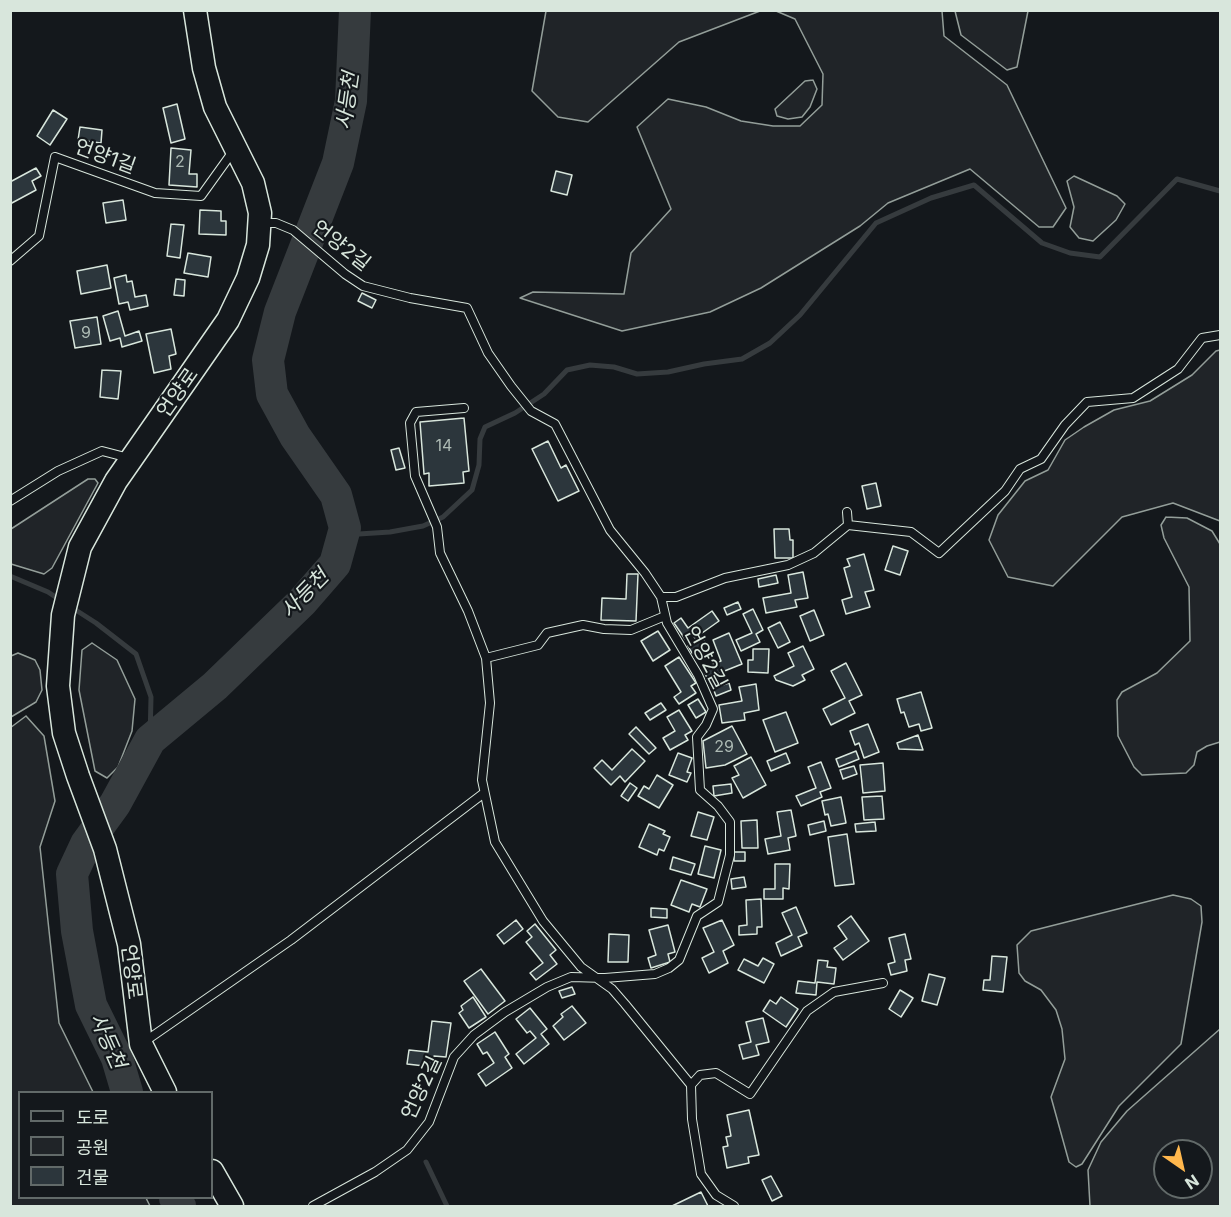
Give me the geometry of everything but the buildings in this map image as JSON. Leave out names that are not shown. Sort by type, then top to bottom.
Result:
[{"type":"street","name":"언양로","points":[[164,1091],[141,1044],[129,944],[105,849],[64,733],[58,686],[66,604],[80,548],[116,481],[228,320],[248,278],[258,245],[260,213],[253,183],[215,106],[204,68],[195,10]]},
{"type":"street","points":[[213,1173],[232,1206]]},
{"type":"lane","name":"언양1길","points":[[10,261],[39,236],[55,157],[155,193],[201,196],[237,148]]},
{"type":"lane","name":"언양2길","points":[[259,223],[276,223],[293,230],[345,274],[363,286],[410,298],[466,308],[488,353],[524,402],[531,411],[555,424],[610,530],[645,573],[661,597],[667,623],[698,675],[713,708],[706,725],[697,737],[700,790],[718,806],[730,822],[730,855],[718,902],[697,916],[679,960],[656,974],[596,978],[571,977],[547,987],[505,1012],[474,1035],[454,1057],[429,1122],[407,1150],[375,1172],[313,1206]]},
{"type":"lane","points":[[661,597],[676,597],[725,578],[788,566],[814,553],[848,525],[911,532],[939,553],[1005,491],[1020,469],[1041,459],[1065,425],[1087,402],[1133,398],[1178,369],[1202,338],[1221,335]]},
{"type":"lane","points":[[464,408],[416,412],[410,423],[415,476],[437,527],[440,553],[468,611],[486,658],[490,703],[482,780],[495,842],[543,921],[581,967],[612,989],[626,1004],[691,1085],[692,1119],[701,1174],[716,1195],[734,1206]]},
{"type":"lane","points":[[10,501],[58,471],[102,451],[132,459]]},
{"type":"lane","points":[[847,512],[848,525]]},
{"type":"lane","points":[[486,658],[538,645],[547,633],[583,625],[604,629],[631,630],[665,616]]},
{"type":"lane","points":[[141,1044],[291,940],[484,793]]},
{"type":"lane","points":[[691,1085],[700,1075],[716,1073],[750,1094],[807,1011],[834,992],[883,983]]},
{"type":"green space","points":[[546,10],[760,11],[679,42],[588,122],[558,117],[532,91]]},
{"type":"green space","points":[[776,11],[942,11],[944,36],[1007,85],[1066,208],[1053,227],[1039,227],[970,169],[888,203],[860,226],[761,288],[710,312],[622,331],[520,298],[533,292],[624,294],[631,253],[671,209],[637,127],[668,99],[706,107],[741,121],[773,126],[800,126],[822,105],[823,74],[795,19]]},
{"type":"green space","points":[[955,11],[1028,11],[1017,67],[1007,70],[961,35]]},
{"type":"green space","points":[[813,80],[817,89],[810,107],[802,117],[788,119],[777,116],[775,109],[805,81]]},
{"type":"green space","points":[[1074,176],[1117,196],[1125,204],[1116,220],[1093,241],[1079,238],[1070,227],[1074,207],[1067,181]]},
{"type":"green space","points":[[1220,350],[1220,521],[1173,503],[1122,517],[1053,586],[1008,577],[989,540],[998,515],[1025,481],[1048,470],[1065,440],[1084,427],[1114,410],[1150,401],[1192,375],[1216,351]]},
{"type":"green space","points":[[88,479],[95,479],[98,483],[52,568],[44,574],[11,564],[11,529]]},
{"type":"green space","points":[[1166,517],[1187,518],[1212,531],[1220,544],[1220,742],[1197,752],[1194,765],[1186,773],[1142,775],[1134,767],[1118,736],[1117,700],[1122,692],[1157,673],[1190,641],[1189,587],[1164,538],[1161,525]]},
{"type":"green space","points":[[92,643],[117,660],[135,699],[132,731],[118,767],[107,778],[95,771],[79,690],[82,650]]},
{"type":"green space","points":[[18,653],[35,660],[40,670],[42,690],[36,702],[11,717],[11,656]]},
{"type":"green space","points":[[26,716],[44,736],[55,801],[40,847],[59,1023],[93,1091],[18,1091],[18,1199],[146,1199],[150,1206],[11,1206],[10,728]]},
{"type":"green space","points":[[1173,895],[1191,899],[1201,906],[1202,922],[1181,1044],[1119,1106],[1082,1164],[1076,1167],[1069,1162],[1051,1097],[1065,1059],[1062,1029],[1056,1010],[1041,990],[1025,981],[1019,973],[1017,945],[1031,931]]},
{"type":"green space","points":[[1220,1029],[1220,1206],[1090,1206],[1088,1170],[1101,1142],[1127,1111]]},
{"type":"waterway","name":"사등천","points":[[127,1091],[117,1058],[91,1005],[77,931],[72,874],[86,844],[115,804],[150,740],[215,686],[302,602],[335,564],[345,528],[336,495],[295,436],[272,394],[268,360],[280,312],[338,163],[351,101],[355,10]]},
{"type":"waterway","points":[[343,535],[390,532],[423,526],[443,517],[472,490],[479,465],[480,439],[485,427],[515,413],[544,394],[567,370],[590,365],[614,367],[637,374],[668,372],[742,359],[770,343],[800,315],[876,223],[931,198],[974,185],[1042,243],[1070,253],[1100,257],[1177,179],[1220,191]]},
{"type":"waterway","points":[[10,576],[48,592],[60,600]]},
{"type":"waterway","points":[[71,607],[136,654],[151,697],[150,740]]},
{"type":"waterway","points":[[426,1162],[447,1206]]},
{"type":"waterway","name":"사등천","points":[[176,1199],[180,1206]]}]
